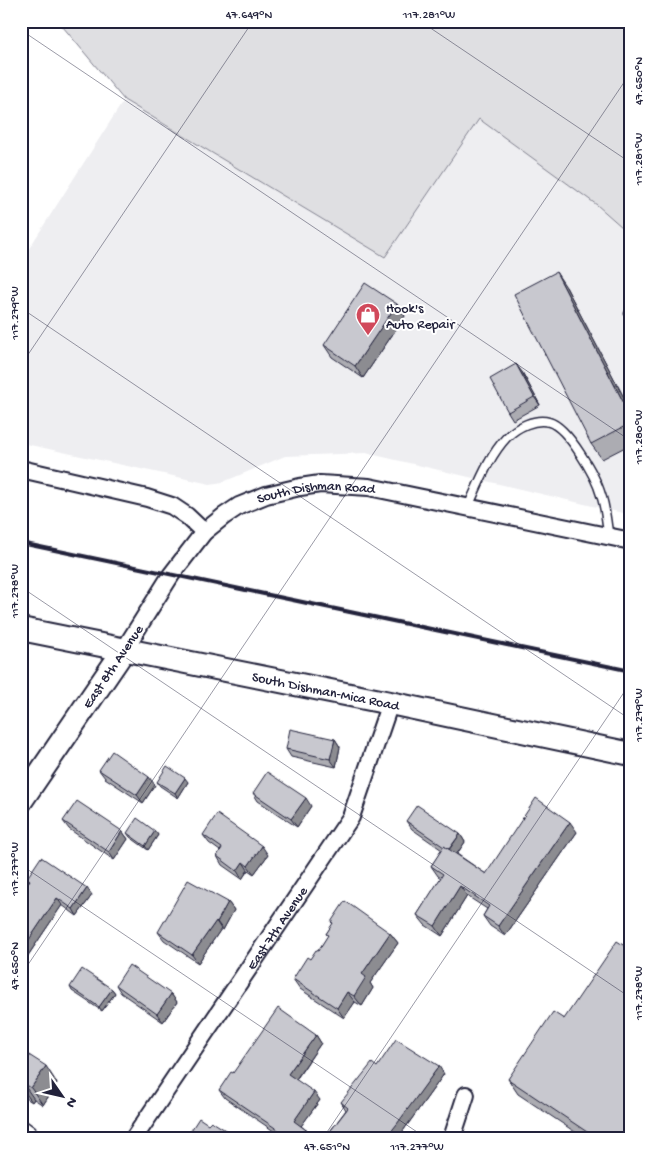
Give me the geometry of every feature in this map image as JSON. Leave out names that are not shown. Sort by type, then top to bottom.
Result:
[{"type":"main road","name":"South Dishman-Mica Road","points":[[21,629],[390,703],[631,754]]},
{"type":"main road","name":"East 8th Avenue","points":[[21,801],[124,650]]},
{"type":"street","points":[[21,469],[147,498],[172,506],[187,516],[204,532]]},
{"type":"street","name":"South Dishman Road","points":[[204,532],[224,516],[266,495],[320,484],[368,486],[631,541]]},
{"type":"street","name":"East 8th Avenue","points":[[124,650],[171,575],[204,532]]},
{"type":"street","name":"East 7th Avenue","points":[[134,1138],[351,817],[390,703]]},
{"type":"street","points":[[452,1138],[466,1095]]},
{"type":"lane","points":[[468,507],[491,458],[507,437],[520,426],[538,422],[549,422],[560,429],[594,475],[602,497],[608,537]]},
{"type":"lane","points":[[21,1123],[32,1130]]},
{"type":"shaded area","points":[[58,21],[631,21],[631,235],[597,205],[479,119],[385,257],[124,100]]},
{"type":"shaded area","points":[[124,100],[385,257],[479,118],[597,205],[631,235],[631,515],[366,453],[285,456],[223,482],[210,484],[21,443],[21,261]]},
{"type":"building","points":[[556,272],[631,417],[631,423],[591,444],[514,294]]},
{"type":"building","points":[[365,283],[397,304],[355,366],[324,345]]},
{"type":"building","points":[[516,364],[534,397],[508,412],[490,379]]},
{"type":"building","points":[[290,729],[335,739],[330,759],[286,749]]},
{"type":"building","points":[[112,751],[149,777],[137,795],[99,770]]},
{"type":"building","points":[[167,766],[185,778],[175,793],[157,782]]},
{"type":"building","points":[[267,772],[306,798],[291,819],[253,793]]},
{"type":"building","points":[[536,798],[570,822],[498,926],[483,916],[489,906],[460,886],[435,926],[417,915],[443,874],[431,866],[444,846],[486,874]]},
{"type":"building","points":[[77,801],[122,831],[109,852],[63,821]]},
{"type":"building","points":[[417,805],[460,834],[449,849],[406,821]]},
{"type":"building","points":[[217,814],[262,846],[248,866],[243,862],[237,871],[217,856],[222,848],[203,835]]},
{"type":"building","points":[[137,818],[155,831],[145,846],[127,833]]},
{"type":"building","points":[[41,857],[87,888],[73,909],[57,898],[22,950],[21,893],[30,880],[27,878]]},
{"type":"building","points":[[188,880],[228,902],[217,922],[192,955],[158,932]]},
{"type":"building","points":[[345,901],[390,933],[362,974],[366,977],[354,996],[347,992],[337,1008],[293,979],[307,957],[310,959],[316,950],[318,951],[328,935],[326,934],[333,923],[331,922]]},
{"type":"building","points":[[617,941],[631,950],[631,1138],[596,1138],[508,1079],[553,1012],[564,1019]]},
{"type":"building","points":[[129,965],[171,994],[157,1014],[116,985]]},
{"type":"building","points":[[82,969],[112,989],[99,1007],[70,987]]},
{"type":"building","points":[[278,1008],[316,1035],[288,1074],[314,1092],[294,1121],[317,1138],[290,1138],[219,1090]]},
{"type":"building","points":[[396,1039],[439,1066],[386,1138],[325,1138],[348,1108],[341,1102],[372,1063],[377,1067]]},
{"type":"building","points":[[21,1050],[46,1066],[31,1088],[21,1083]]},
{"type":"building","points":[[199,1118],[208,1124],[211,1121],[238,1138],[186,1138]]},
{"type":"railway","points":[[21,543],[631,671]]},
{"type":"place","name":"Hook's Auto Repair","points":[[368,336]]}]
